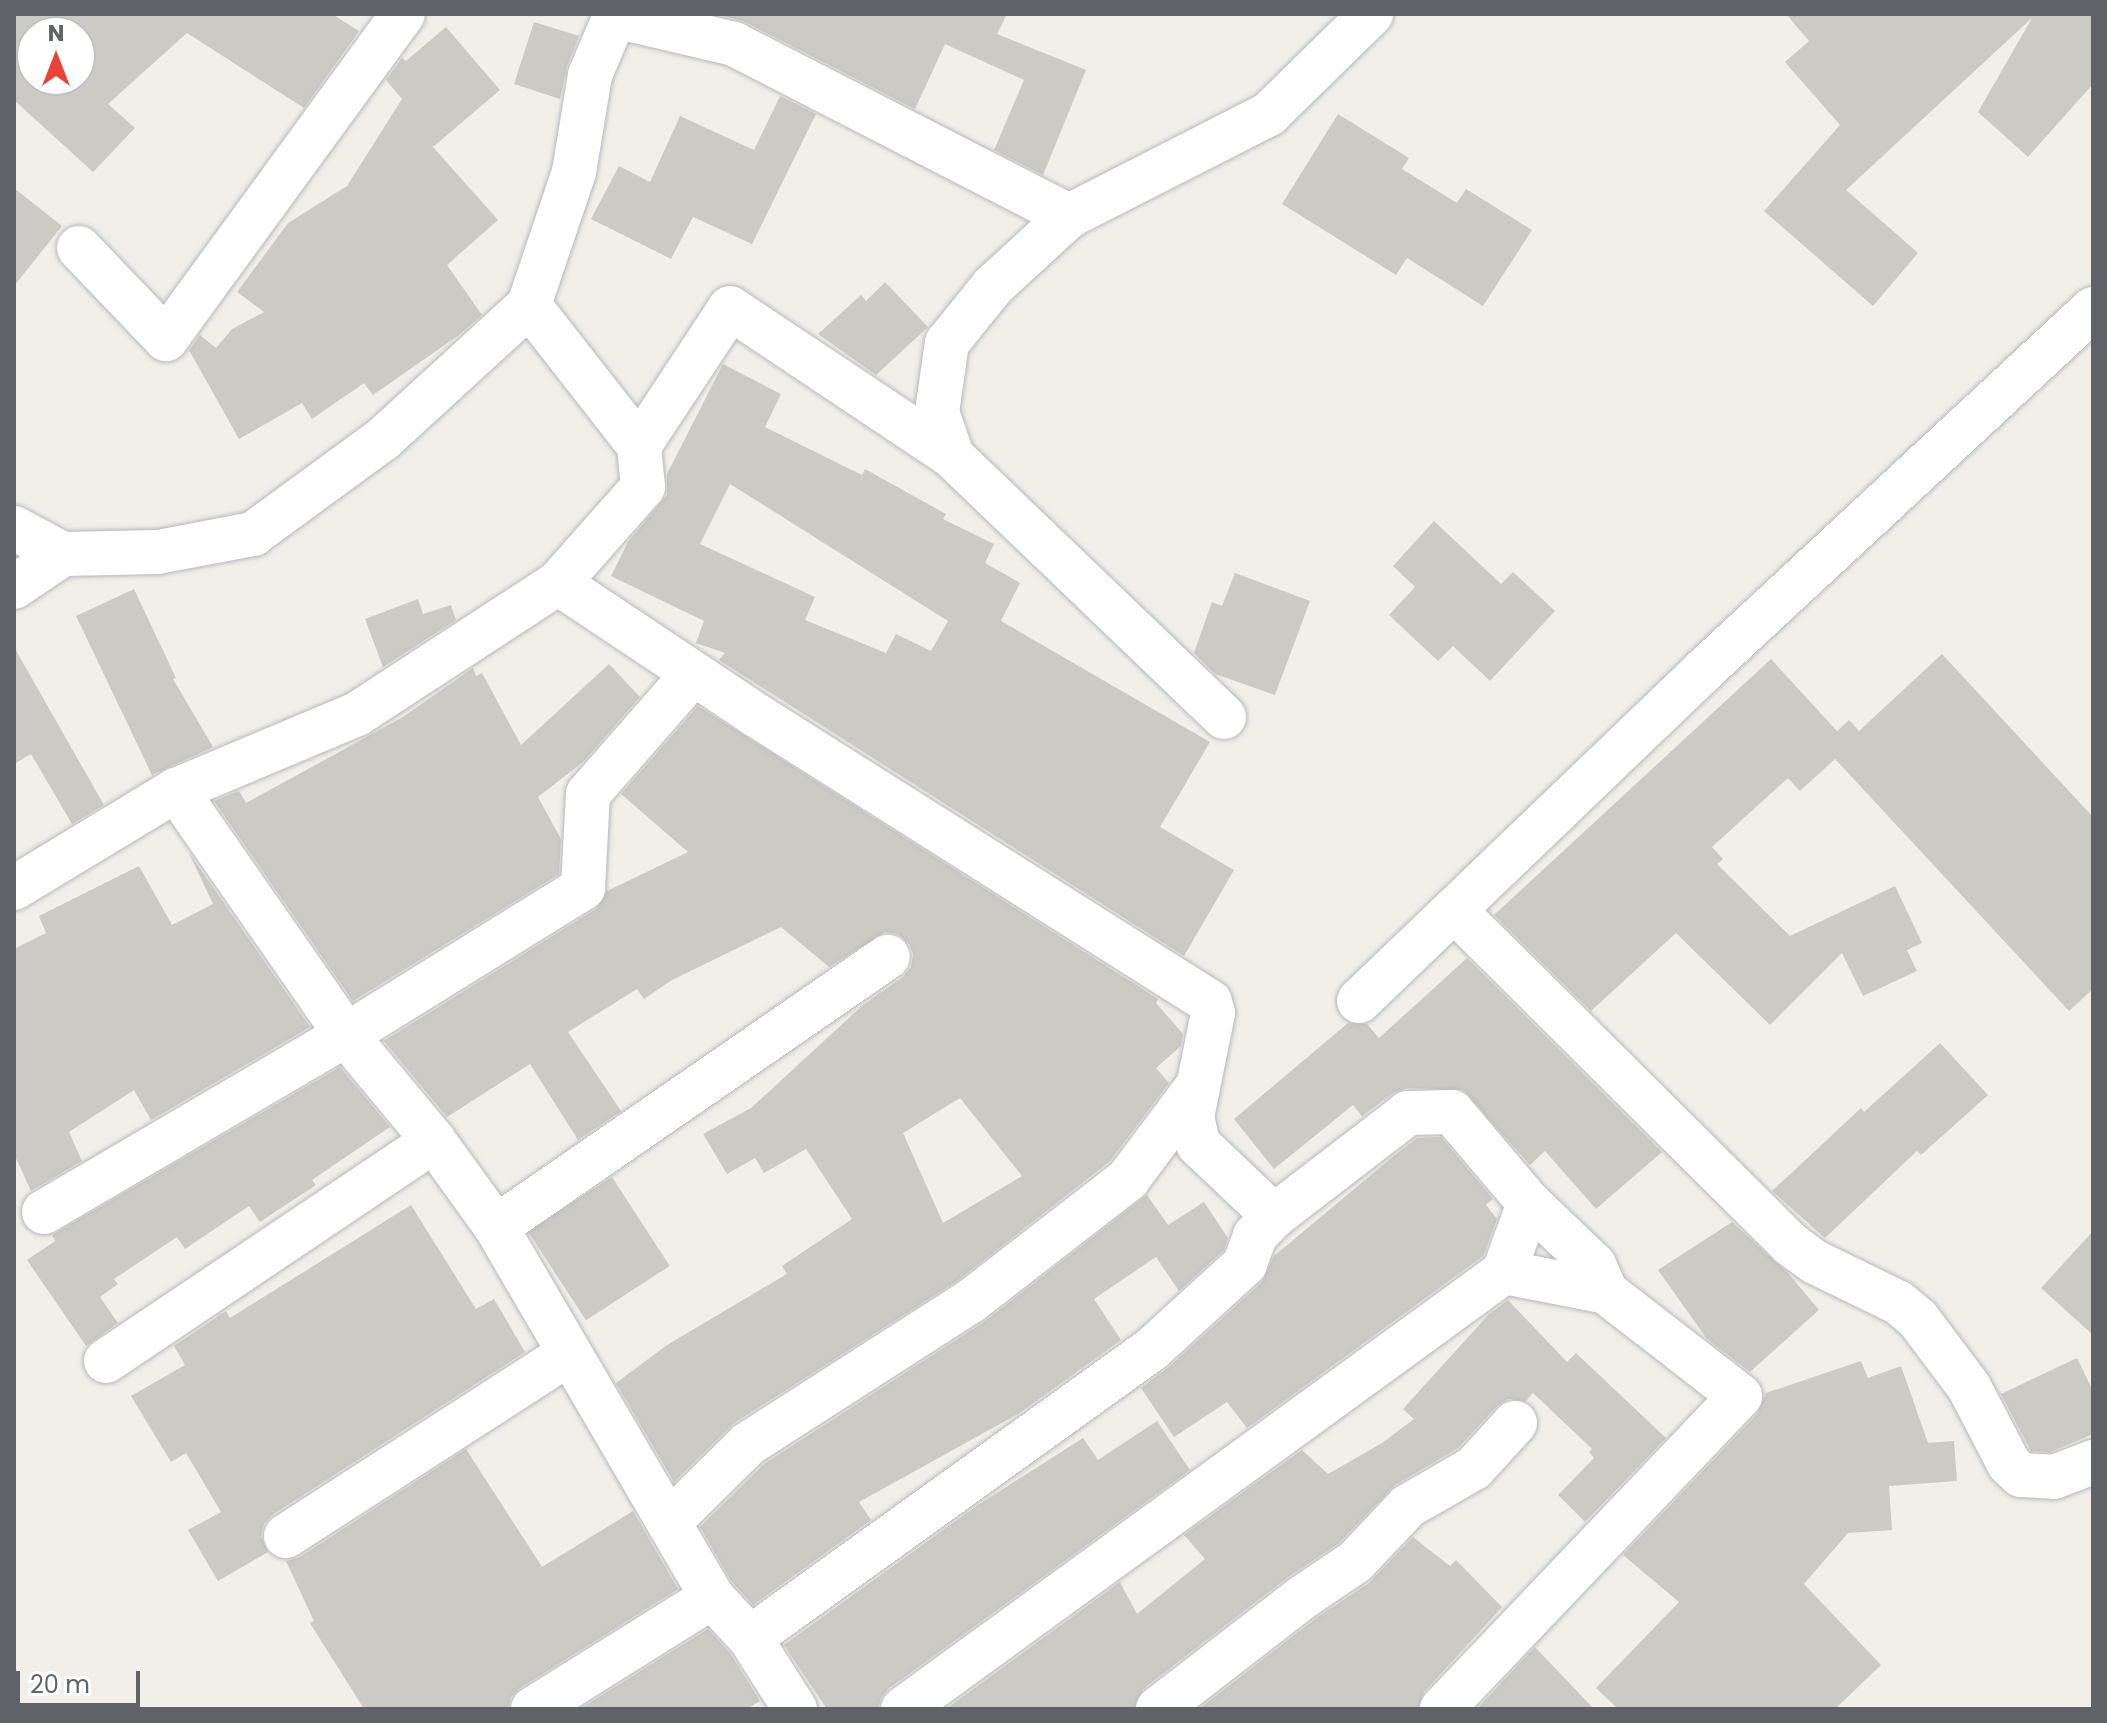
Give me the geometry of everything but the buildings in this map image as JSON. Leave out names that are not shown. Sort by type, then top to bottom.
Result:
[{"type":"street","points":[[79,248],[166,339],[403,14]]},
{"type":"street","points":[[952,456],[937,412],[947,343],[993,286],[1069,216],[1269,114],[1371,14]]},
{"type":"street","points":[[14,528],[63,554],[158,552],[253,534],[383,439],[529,305],[574,172],[590,75],[614,15],[734,44],[1069,216]]},
{"type":"street","points":[[14,888],[176,790],[357,714],[558,583],[643,487],[639,446],[529,305]]},
{"type":"street","points":[[639,446],[730,308],[952,456],[1224,717]]},
{"type":"street","points":[[1359,1001],[1703,671],[2093,309]]},
{"type":"street","points":[[14,587],[63,554]]},
{"type":"street","points":[[558,583],[693,674],[1210,1002],[1213,1013],[1192,1117],[1198,1144],[1274,1216]]},
{"type":"street","points":[[44,1212],[346,1035],[583,888],[588,794],[693,674]]},
{"type":"street","points":[[176,790],[346,1035],[434,1141],[496,1227],[712,1597],[750,1638],[795,1709]]},
{"type":"street","points":[[1454,910],[1790,1244],[1826,1268],[1899,1303],[1918,1319],[1969,1387],[2009,1464],[2021,1475],[2054,1477],[2093,1462]]},
{"type":"street","points":[[496,1227],[888,957]]},
{"type":"street","points":[[670,1521],[748,1444],[971,1301],[1128,1179],[1196,1088]]},
{"type":"street","points":[[750,1638],[1152,1349],[1245,1264],[1255,1236],[1274,1216],[1408,1113],[1452,1112],[1529,1203],[1594,1265],[1606,1292]]},
{"type":"street","points":[[106,1361],[434,1141]]},
{"type":"street","points":[[903,1709],[1504,1272],[1529,1203]]},
{"type":"street","points":[[1442,1709],[1740,1396],[1606,1292],[1504,1272]]},
{"type":"street","points":[[286,1536],[568,1354]]},
{"type":"street","points":[[1158,1709],[1303,1597],[1355,1562],[1408,1506],[1474,1468],[1515,1423]]},
{"type":"street","points":[[533,1709],[712,1597]]}]
